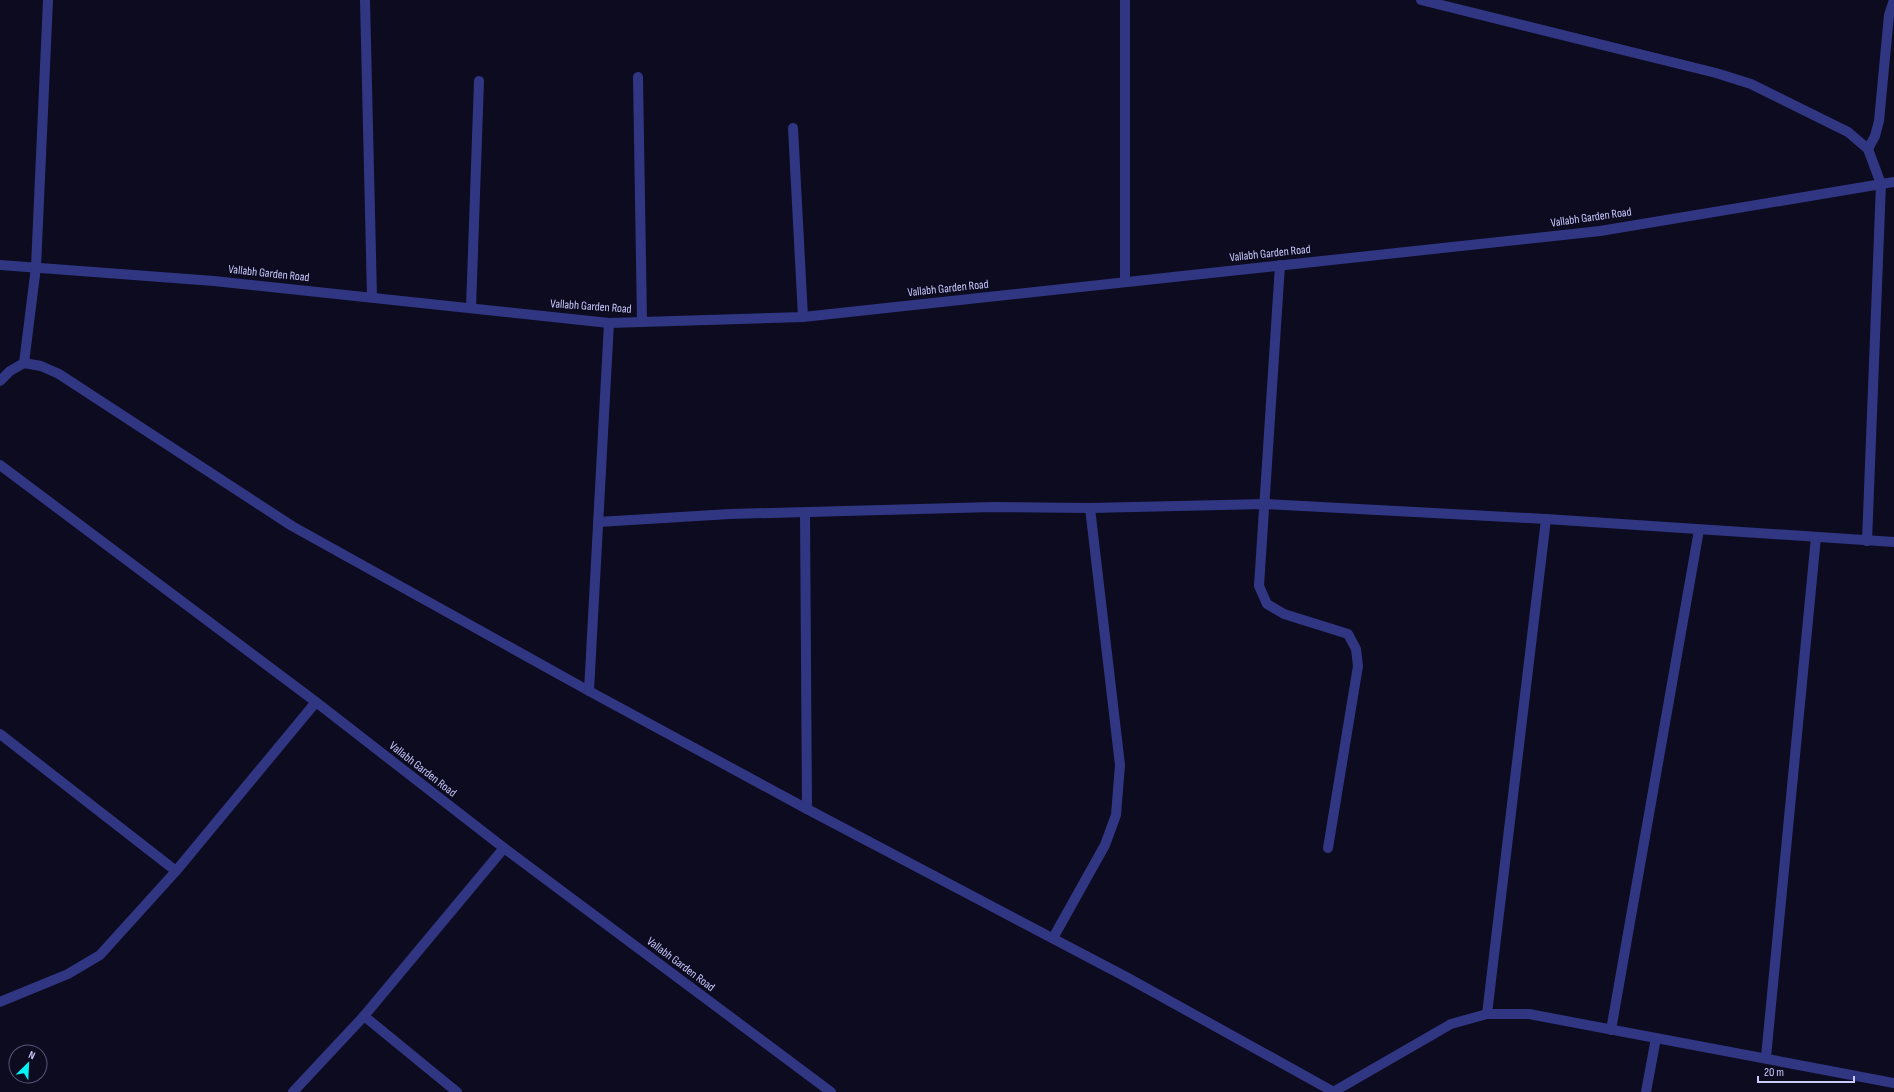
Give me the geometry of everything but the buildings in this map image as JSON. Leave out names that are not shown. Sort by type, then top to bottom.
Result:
[{"type":"street","points":[[24,363],[36,267],[48,0]]},
{"type":"street","points":[[365,0],[372,297]]},
{"type":"street","points":[[1125,0],[1125,282]]},
{"type":"street","points":[[1421,0],[1716,73],[1751,84],[1848,132],[1868,149],[1881,184],[1867,541]]},
{"type":"street","points":[[1868,149],[1875,136],[1879,121],[1888,15],[1894,0]]},
{"type":"street","points":[[638,77],[642,322]]},
{"type":"street","points":[[471,308],[479,81]]},
{"type":"street","points":[[793,128],[803,317]]},
{"type":"street","name":"Vallabh Garden Road","points":[[0,265],[214,281],[608,323],[803,317],[1600,231],[1894,182]]},
{"type":"street","points":[[1280,265],[1266,504],[1259,586],[1267,604],[1284,614],[1348,634],[1356,649],[1358,666],[1328,848]]},
{"type":"street","points":[[589,691],[608,323]]},
{"type":"street","points":[[0,381],[10,371],[24,363],[41,366],[59,374],[292,526],[589,691],[807,809],[1053,938],[1334,1092],[1451,1024],[1487,1014],[1529,1014],[1894,1083]]},
{"type":"street","name":"Vallabh Garden Road","points":[[0,465],[316,702],[504,848],[831,1092]]},
{"type":"street","points":[[598,522],[730,514],[993,507],[1090,508],[1266,504],[1546,519],[1894,542]]},
{"type":"street","points":[[1053,938],[1105,845],[1116,815],[1120,765],[1090,508]]},
{"type":"street","points":[[805,513],[807,809]]},
{"type":"street","points":[[1487,1014],[1546,519]]},
{"type":"street","points":[[1611,1030],[1699,530]]},
{"type":"street","points":[[1766,1058],[1816,537]]},
{"type":"street","points":[[0,1002],[68,974],[100,955],[176,871],[316,702]]},
{"type":"street","points":[[0,734],[176,871]]},
{"type":"street","points":[[293,1092],[364,1016],[504,848]]},
{"type":"street","points":[[364,1016],[457,1092]]},
{"type":"street","points":[[1646,1092],[1656,1038]]}]
